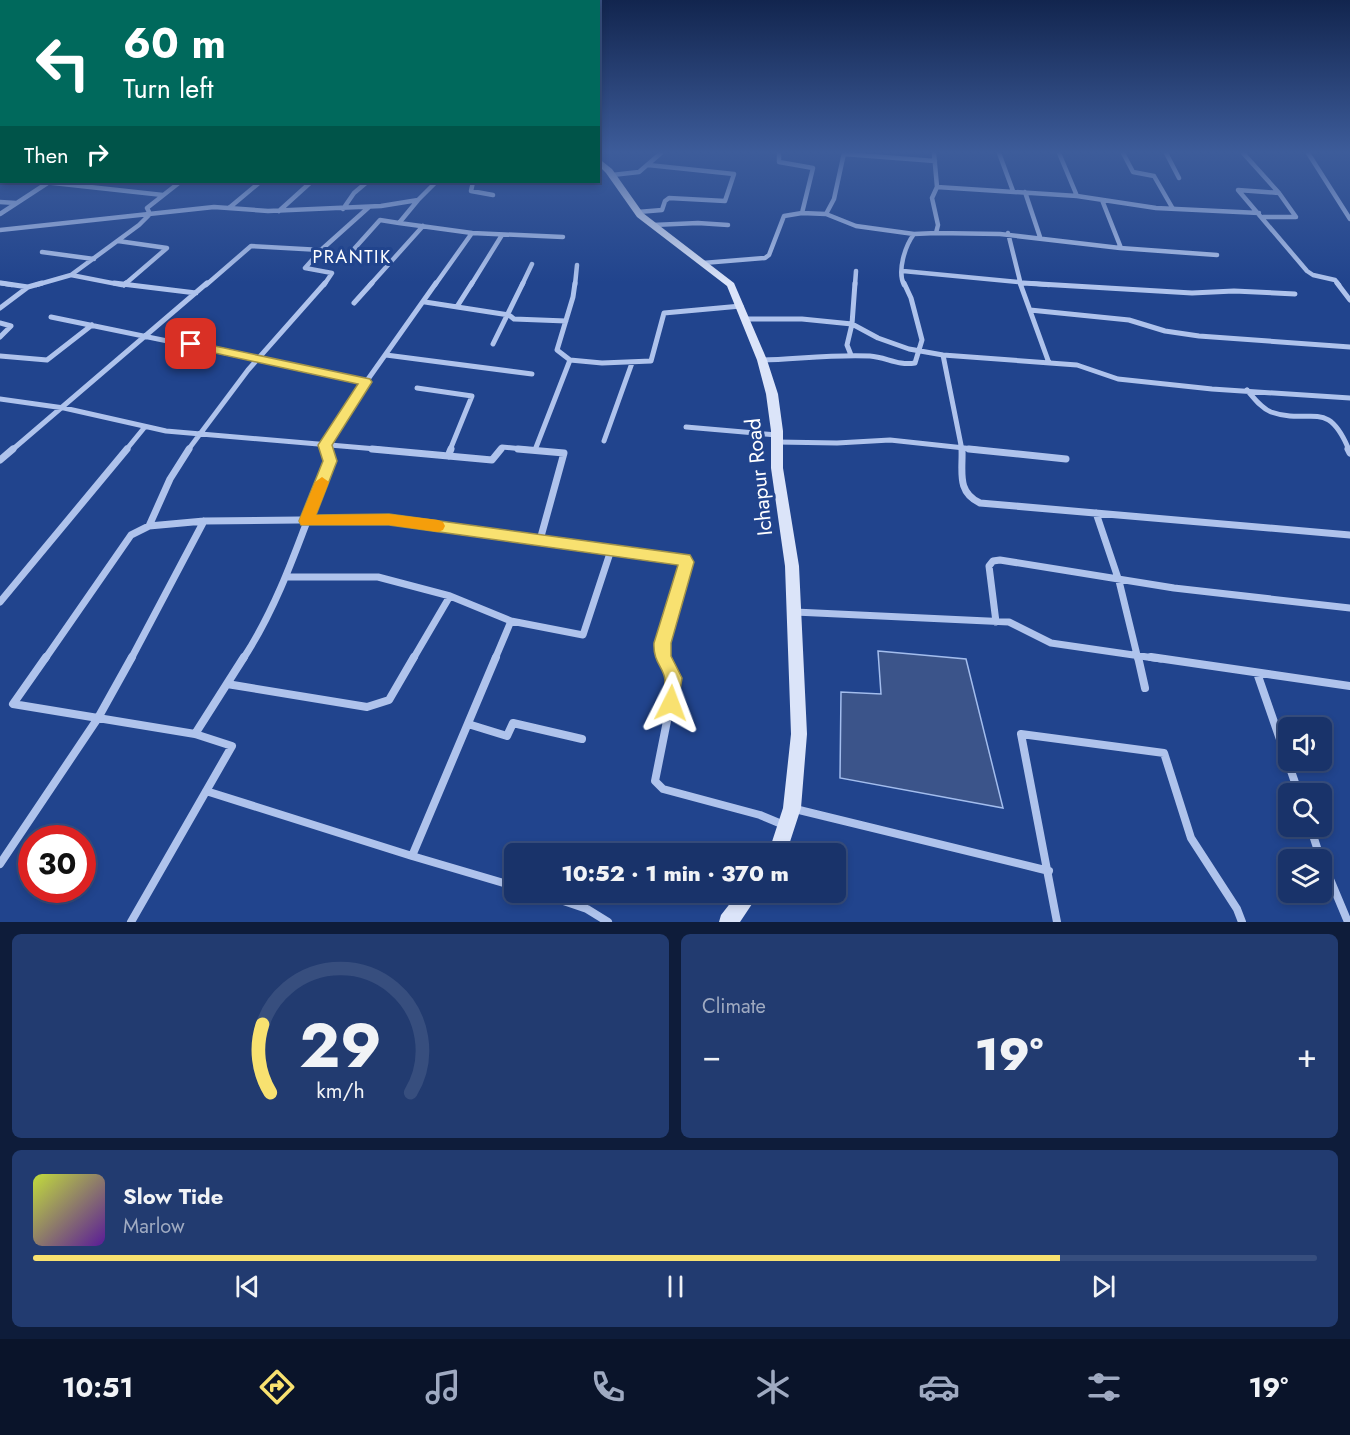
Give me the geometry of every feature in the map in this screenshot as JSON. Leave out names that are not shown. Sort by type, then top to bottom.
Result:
[{"type":"street","points":[[0,214],[27,196]]},
{"type":"street","points":[[150,213],[147,208],[163,196]]},
{"type":"street","points":[[229,208],[243,196]]},
{"type":"street","points":[[279,211],[296,196]]},
{"type":"street","points":[[344,208],[352,196]]},
{"type":"street","points":[[399,223],[422,196]]},
{"type":"street","name":"Ichapur Road","points":[[626,196],[638,213],[731,285],[742,306],[772,394],[777,468],[792,566],[799,734],[792,808],[781,843]]},
{"type":"street","points":[[638,213],[662,210],[664,201],[669,198],[725,201],[727,196]]},
{"type":"street","points":[[802,213],[806,196]]},
{"type":"street","points":[[826,214],[835,196]]},
{"type":"street","points":[[933,196],[938,225],[936,233]]},
{"type":"street","points":[[1026,196],[1041,237]]},
{"type":"street","points":[[1077,196],[1173,209],[1296,217],[1281,196]]},
{"type":"street","points":[[1166,196],[1173,209]]},
{"type":"street","points":[[1244,196],[1307,271],[1313,275],[1335,280],[1350,300]]},
{"type":"street","points":[[1335,196],[1350,219]]},
{"type":"street","points":[[0,230],[213,207],[279,211],[369,207],[418,200]]},
{"type":"street","points":[[1102,200],[1121,248]]},
{"type":"street","points":[[0,202],[16,203]]},
{"type":"street","points":[[149,526],[172,474],[198,436],[258,358],[332,276],[332,273],[305,268],[321,250],[369,207]]},
{"type":"street","points":[[0,308],[28,287],[71,275],[139,225],[150,213]]},
{"type":"street","points":[[703,263],[768,256],[782,218],[802,213],[826,214],[848,224],[914,234],[969,231],[1008,233],[1121,248],[1217,255]]},
{"type":"street","points":[[354,249],[380,220],[472,233],[563,237]]},
{"type":"street","points":[[653,225],[698,223],[728,225]]},
{"type":"street","points":[[354,303],[423,226]]},
{"type":"street","points":[[325,445],[366,382],[472,233]]},
{"type":"street","points":[[1008,233],[1020,283],[1049,363]]},
{"type":"street","points":[[762,360],[851,355],[873,356],[911,365],[915,363],[922,340],[911,298],[901,278],[907,244],[914,234]]},
{"type":"street","points":[[458,305],[502,235]]},
{"type":"street","points":[[117,241],[167,248],[124,285]]},
{"type":"street","points":[[0,460],[251,246],[321,250]]},
{"type":"street","points":[[42,252],[94,259]]},
{"type":"street","points":[[493,344],[532,264]]},
{"type":"street","points":[[577,265],[573,297],[557,351],[570,360],[602,363],[652,361],[664,313],[742,306]]},
{"type":"street","points":[[851,355],[848,345],[856,271]]},
{"type":"street","points":[[903,271],[1020,283],[1192,293],[1234,291],[1295,294]]},
{"type":"street","points":[[71,275],[124,285],[196,293]]},
{"type":"street","points":[[0,283],[28,287]]},
{"type":"street","points":[[424,302],[458,305],[509,315],[514,319],[566,321]]},
{"type":"street","points":[[1030,310],[1111,317],[1165,331],[1199,336],[1350,347]]},
{"type":"street","points":[[51,317],[366,382]]},
{"type":"street","points":[[746,319],[802,319],[852,324],[878,338],[919,351],[943,355],[1077,365],[1118,379],[1350,398]]},
{"type":"street","points":[[0,323],[11,326],[0,337]]},
{"type":"street","points":[[0,356],[46,360],[92,325]]},
{"type":"street","points":[[386,355],[532,374]]},
{"type":"street","points":[[943,355],[962,448],[963,488],[969,498],[980,503],[1350,535]]},
{"type":"street","points":[[535,450],[570,360]]},
{"type":"street","points":[[604,441],[632,363]]},
{"type":"street","points":[[417,388],[472,396],[448,456]]},
{"type":"street","points":[[1247,390],[1261,406],[1270,412],[1323,417],[1332,422],[1339,429],[1350,453]]},
{"type":"street","points":[[0,399],[61,408],[144,428],[198,436],[231,435],[492,460],[502,447],[564,453],[540,540]]},
{"type":"street","points":[[686,427],[776,438],[890,440],[1066,459]]},
{"type":"street","points":[[0,602],[144,428]]},
{"type":"street","points":[[195,734],[255,639],[287,577],[330,461],[325,445]]},
{"type":"street","points":[[0,449],[11,451]]},
{"type":"street","points":[[1096,513],[1119,581],[1145,688]]},
{"type":"street","points":[[131,922],[232,746],[195,734],[13,704],[131,535],[149,526],[204,521],[389,519],[685,560],[687,562],[663,643],[662,656],[672,672],[673,691],[656,782],[663,789],[760,816],[787,826]]},
{"type":"street","points":[[0,864],[98,718],[146,633],[204,521]]},
{"type":"street","points":[[287,577],[378,576],[450,596],[511,621],[583,635],[611,550]]},
{"type":"street","points":[[996,622],[989,566],[993,561],[1000,560],[1119,581],[1231,597],[1350,608]]},
{"type":"street","points":[[227,684],[367,707],[389,700],[450,596]]},
{"type":"street","points":[[795,612],[1009,622],[1051,643],[1350,686]]},
{"type":"street","points":[[412,856],[511,621]]},
{"type":"street","points":[[1257,673],[1295,783]]},
{"type":"street","points":[[468,724],[507,735],[513,723],[582,739]]},
{"type":"street","points":[[1057,922],[1021,734],[1164,753],[1191,838],[1237,909],[1242,922]]},
{"type":"street","points":[[206,791],[504,883]]},
{"type":"street","points":[[792,808],[1049,871]]},
{"type":"street","points":[[1332,884],[1348,922]]},
{"type":"street","points":[[569,903],[587,909],[608,922]]},
{"type":"street","points":[[728,922],[743,903]]},
{"type":"water","points":[[878,651],[966,659],[1003,808],[840,778],[841,692],[881,694]]},
{"type":"slow traffic","points":[[322,482],[306,521],[389,519],[438,526]]},
{"type":"district","name":"PRANTIK","points":[[352,257]]},
{"type":"route","points":[[191,344],[366,382],[325,445],[330,461],[306,521],[389,519],[685,560],[687,562],[663,643],[662,656],[674,678],[671,703]]}]
